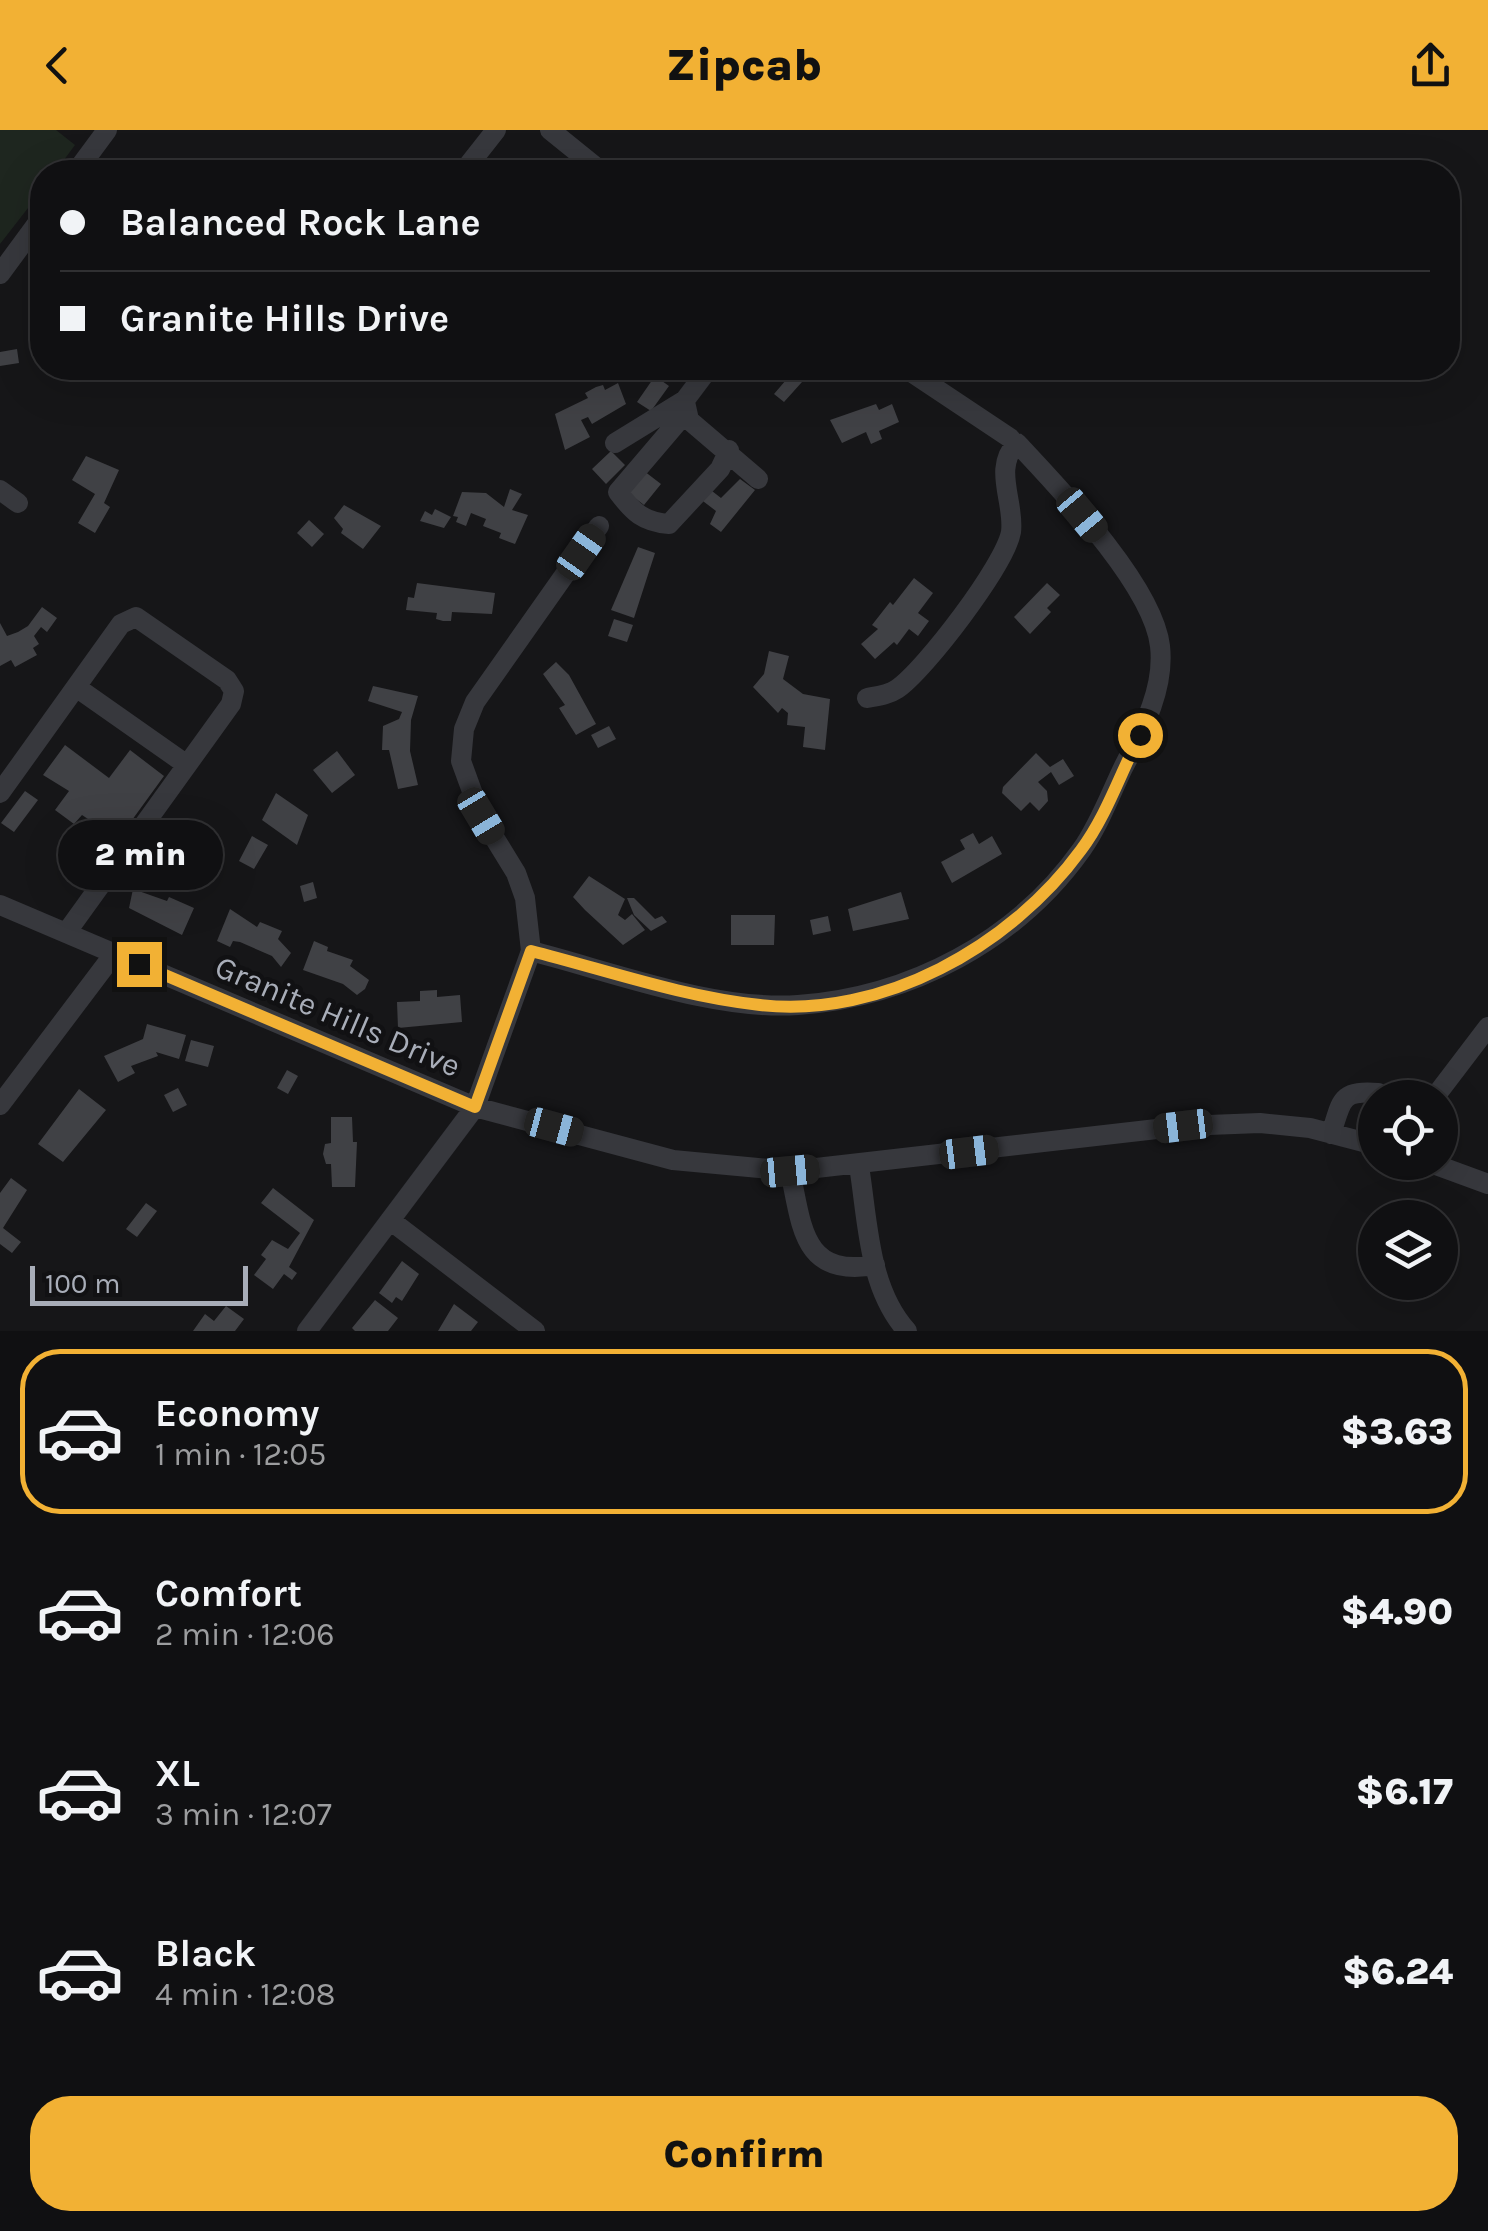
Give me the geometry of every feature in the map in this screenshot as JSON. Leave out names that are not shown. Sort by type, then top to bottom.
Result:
[{"type":"street","points":[[472,160],[496,130]]},
{"type":"street","points":[[83,160],[100,132]]},
{"type":"street","points":[[555,135],[587,160]]},
{"type":"street","points":[[0,274],[30,233]]},
{"type":"street","points":[[702,380],[618,492],[631,510],[649,523],[668,524],[720,469],[728,450]]},
{"type":"street","points":[[531,951],[762,1006],[857,997],[909,982],[967,955],[1044,896],[1084,847],[1140,735],[1158,682],[1160,645],[1142,600],[1099,536],[1014,440],[923,380]]},
{"type":"street","points":[[616,443],[686,406]]},
{"type":"street","points":[[686,406],[689,420],[758,479]]},
{"type":"street","points":[[867,698],[895,690],[926,663],[1001,558],[1012,518],[1005,462],[1014,440]]},
{"type":"street","points":[[0,490],[18,504]]},
{"type":"street","points":[[307,1331],[475,1107],[531,951],[525,898],[481,816],[461,761],[464,729],[475,702],[599,526]]},
{"type":"street","points":[[0,794],[122,624],[136,617],[227,680],[234,691],[230,704],[66,933]]},
{"type":"street","points":[[76,687],[187,764]]},
{"type":"street","name":"Granite Hills Drive","points":[[0,906],[475,1107],[672,1160],[790,1171],[1183,1126],[1260,1123],[1358,1141]]},
{"type":"street","points":[[0,1105],[114,954]]},
{"type":"street","points":[[1448,1080],[1488,1027]]},
{"type":"street","points":[[1332,1134],[1343,1099],[1358,1093]]},
{"type":"street","points":[[859,1166],[875,1265],[890,1312],[908,1331]]},
{"type":"street","points":[[790,1171],[801,1228],[816,1254],[830,1265],[852,1269],[875,1265]]},
{"type":"street","points":[[1458,1173],[1488,1184]]},
{"type":"street","points":[[390,1220],[524,1328]]},
{"type":"shaded area","points":[[0,130],[56,130],[75,145],[64,160],[30,160],[30,205],[0,244]]},
{"type":"building","points":[[17,349],[19,363],[0,366],[0,352]]},
{"type":"building","points":[[652,380],[669,386],[651,411],[637,402]]},
{"type":"building","points":[[786,380],[802,382],[784,402],[774,394]]},
{"type":"building","points":[[618,383],[626,404],[592,424],[588,417],[581,420],[590,437],[565,450],[555,414],[588,398],[585,393],[596,387],[603,385],[605,390]]},
{"type":"building","points":[[876,404],[879,410],[892,404],[899,422],[879,431],[882,439],[871,444],[866,432],[842,443],[830,420]]},
{"type":"building","points":[[611,451],[625,465],[606,484],[592,469]]},
{"type":"building","points":[[86,456],[119,470],[104,503],[110,507],[95,533],[78,523],[95,494],[72,480]]},
{"type":"building","points":[[644,471],[661,484],[644,505],[627,492]]},
{"type":"building","points":[[740,479],[755,490],[721,532],[710,524],[716,511],[695,495],[703,484],[721,498]]},
{"type":"building","points":[[510,489],[522,494],[512,510],[528,515],[515,544],[499,538],[501,533],[483,526],[486,519],[471,513],[466,526],[456,522],[458,517],[453,516],[462,492],[486,493],[504,507]]},
{"type":"building","points":[[344,505],[381,526],[363,549],[341,533],[343,529],[334,518]]},
{"type":"building","points":[[435,509],[451,517],[444,528],[420,521],[425,511],[432,515]]},
{"type":"building","points":[[309,520],[324,534],[312,547],[297,533]]},
{"type":"building","points":[[638,547],[655,553],[634,618],[611,610]]},
{"type":"building","points":[[914,578],[933,593],[918,613],[929,621],[918,636],[909,629],[897,645],[894,642],[875,659],[861,644],[878,629],[872,625]]},
{"type":"building","points":[[417,583],[495,593],[492,614],[452,612],[451,621],[443,621],[436,619],[437,613],[406,610],[408,597],[414,598]]},
{"type":"building","points":[[1047,583],[1060,595],[1047,608],[1051,612],[1030,634],[1014,617]]},
{"type":"building","points":[[42,607],[57,618],[47,632],[41,627],[34,636],[39,644],[33,648],[37,655],[15,667],[11,660],[0,666],[0,623],[7,636],[18,632],[28,626]]},
{"type":"building","points":[[614,619],[633,625],[627,642],[608,636]]},
{"type":"building","points":[[769,651],[789,656],[783,679],[803,694],[830,699],[825,750],[803,747],[805,727],[787,725],[788,713],[782,708],[778,713],[753,687],[764,674]]},
{"type":"building","points":[[556,662],[569,675],[596,724],[576,735],[559,708],[565,705],[543,674]]},
{"type":"building","points":[[373,686],[418,696],[411,720],[410,751],[418,785],[398,789],[389,750],[382,750],[383,726],[399,719],[402,712],[368,701]]},
{"type":"building","points":[[609,726],[616,739],[598,748],[591,735]]},
{"type":"building","points":[[65,745],[109,778],[130,750],[164,776],[111,849],[105,845],[98,855],[73,836],[88,819],[82,815],[74,824],[55,810],[69,791],[43,775]]},
{"type":"building","points":[[337,751],[355,775],[332,793],[313,770]]},
{"type":"building","points":[[1036,753],[1050,767],[1063,759],[1074,776],[1059,785],[1051,772],[1038,782],[1047,791],[1048,801],[1039,811],[1030,802],[1021,811],[1002,793],[1003,787]]},
{"type":"building","points":[[25,791],[38,800],[14,832],[1,823]]},
{"type":"building","points":[[276,793],[308,815],[297,845],[262,820]]},
{"type":"building","points":[[973,833],[979,844],[992,836],[1002,854],[952,883],[941,862],[965,849],[960,840]]},
{"type":"building","points":[[252,836],[268,845],[254,869],[239,861]]},
{"type":"building","points":[[589,876],[625,899],[618,915],[625,920],[632,914],[645,930],[623,945],[585,910],[573,897]]},
{"type":"building","points":[[313,882],[317,898],[304,902],[300,886]]},
{"type":"building","points":[[133,889],[167,901],[169,897],[194,908],[182,935],[129,908]]},
{"type":"building","points":[[901,892],[909,919],[853,931],[848,909]]},
{"type":"building","points":[[627,898],[634,898],[655,919],[662,916],[667,922],[651,931],[634,915]]},
{"type":"building","points":[[230,909],[257,927],[260,922],[282,931],[278,939],[291,953],[281,967],[272,956],[240,942],[233,941],[230,947],[217,941]]},
{"type":"building","points":[[731,915],[775,915],[774,945],[731,945]]},
{"type":"building","points":[[828,916],[831,931],[813,935],[810,920]]},
{"type":"building","points":[[314,941],[328,947],[327,951],[353,960],[350,966],[369,980],[365,989],[357,995],[343,984],[303,970]]},
{"type":"building","points":[[437,990],[437,997],[460,995],[462,1022],[398,1028],[397,1002],[420,1001],[420,991]]},
{"type":"building","points":[[147,1024],[186,1035],[179,1059],[156,1052],[158,1056],[131,1066],[135,1073],[118,1082],[104,1056],[143,1039]]},
{"type":"building","points":[[191,1040],[214,1046],[208,1067],[185,1061]]},
{"type":"building","points":[[287,1070],[298,1076],[288,1094],[277,1088]]},
{"type":"building","points":[[178,1088],[187,1105],[173,1112],[164,1095]]},
{"type":"building","points":[[79,1089],[106,1110],[63,1162],[38,1144]]},
{"type":"building","points":[[331,1117],[352,1117],[353,1142],[357,1142],[355,1187],[332,1187],[331,1164],[326,1164],[323,1154],[325,1144],[331,1143]]},
{"type":"building","points":[[11,1178],[27,1190],[3,1228],[21,1242],[12,1253],[0,1244],[0,1193]]},
{"type":"building","points":[[273,1188],[314,1220],[289,1267],[297,1273],[292,1280],[284,1274],[273,1289],[254,1275],[266,1259],[261,1255],[272,1240],[288,1249],[300,1233],[261,1203]]},
{"type":"building","points":[[146,1203],[157,1211],[137,1237],[126,1229]]},
{"type":"building","points":[[402,1261],[419,1274],[402,1301],[396,1297],[392,1303],[379,1293]]},
{"type":"building","points":[[375,1300],[398,1318],[388,1331],[355,1331],[352,1328]]},
{"type":"building","points":[[454,1304],[478,1322],[471,1331],[438,1331]]},
{"type":"building","points":[[226,1306],[244,1319],[235,1331],[193,1331],[205,1314],[214,1321]]},
{"type":"route","points":[[139,964],[475,1107],[531,951],[762,1006],[857,997],[909,982],[967,955],[1044,896],[1084,847],[1140,735]]}]
